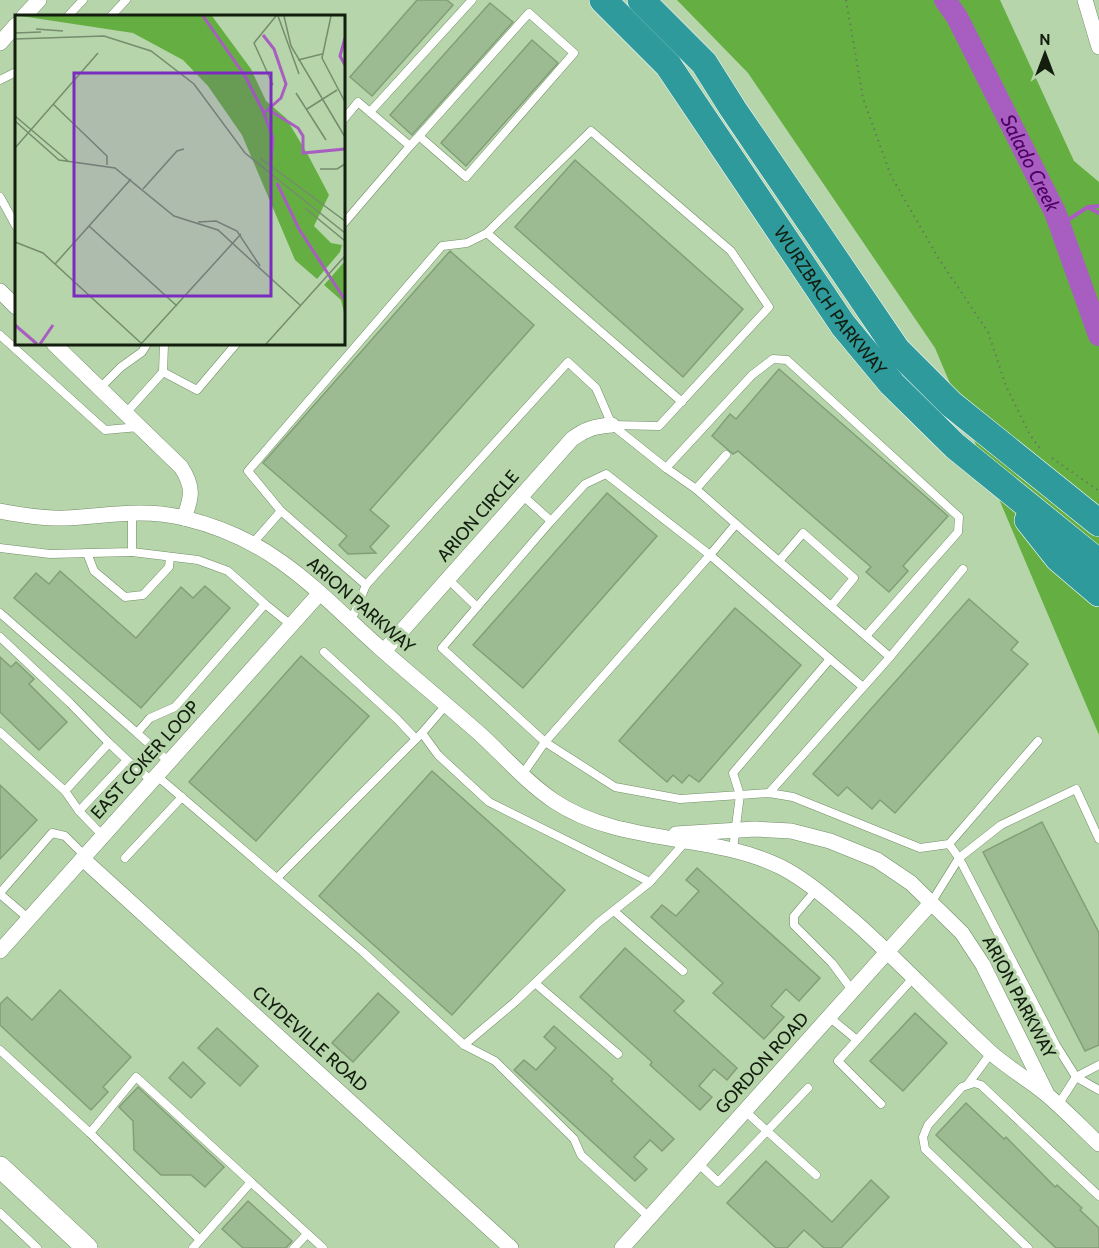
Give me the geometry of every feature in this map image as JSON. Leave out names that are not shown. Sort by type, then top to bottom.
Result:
[{"type":"highway","name":"WURZBACH PARKWAY","points":[[603,0],[668,65],[843,325],[892,384],[955,447],[1099,563]]},
{"type":"highway","name":"WURZBACH PARKWAY","points":[[641,0],[704,63],[897,350],[951,404],[1044,461],[1099,524]]},
{"type":"highway","points":[[1044,461],[1099,511]]},
{"type":"highway","points":[[998,482],[1058,558],[1099,593]]},
{"type":"main road","points":[[0,1167],[87,1248]]},
{"type":"street","points":[[25,15],[39,0]]},
{"type":"street","points":[[1085,0],[1099,47]]},
{"type":"street","points":[[0,44],[15,26]]},
{"type":"street","points":[[0,291],[15,302]]},
{"type":"street","points":[[55,345],[181,467],[187,476],[192,499],[184,518]]},
{"type":"street","name":"ARION CIRCLE","points":[[384,651],[572,438],[584,430],[612,425]]},
{"type":"street","name":"ARION PARKWAY","points":[[0,511],[38,517],[64,518],[149,512],[184,518],[252,544],[280,561],[319,594],[555,802],[592,820],[655,836],[733,849],[778,866],[802,879],[887,951],[991,1053],[1052,1100],[1099,1144]]},
{"type":"street","name":"EAST COKER LOOP","points":[[2,944],[29,919],[319,594]]},
{"type":"street","name":"ARION PARKWAY","points":[[655,836],[734,830],[791,831],[830,841],[877,860],[911,883],[962,933],[983,965],[1052,1100]]},
{"type":"street","name":"CLYDEVILLE ROAD","points":[[84,857],[511,1248]]},
{"type":"street","name":"GORDON ROAD","points":[[622,1248],[931,903]]},
{"type":"lane","points":[[69,15],[83,0]]},
{"type":"lane","points":[[112,15],[126,0]]},
{"type":"lane","points":[[370,112],[472,0]]},
{"type":"lane","points":[[345,222],[410,147],[530,13],[574,53],[466,177],[420,136]]},
{"type":"lane","points":[[0,80],[15,72]]},
{"type":"lane","points":[[345,118],[358,102],[410,147]]},
{"type":"lane","points":[[366,585],[280,511],[248,471],[442,246],[467,243],[487,233],[591,131],[731,251],[769,308],[659,426],[612,425]]},
{"type":"lane","points":[[0,198],[15,224]]},
{"type":"lane","points":[[487,233],[682,402]]},
{"type":"lane","points":[[0,335],[105,430],[140,427]]},
{"type":"lane","points":[[100,388],[121,367],[142,352],[146,345]]},
{"type":"lane","points":[[126,413],[163,372],[164,345]]},
{"type":"lane","points":[[163,372],[196,390],[235,345]]},
{"type":"lane","points":[[666,468],[752,375],[773,358],[787,360],[960,518],[958,532],[866,636]]},
{"type":"lane","points":[[351,622],[366,585],[568,362],[596,388],[612,425],[696,489],[890,657]]},
{"type":"lane","points":[[696,489],[726,455]]},
{"type":"lane","points":[[863,687],[710,555],[606,474],[585,484],[551,520],[442,648],[545,742],[615,787],[680,799],[769,793],[793,797],[920,848],[949,844],[1038,741]]},
{"type":"lane","points":[[522,495],[551,520]]},
{"type":"lane","points":[[252,544],[280,511]]},
{"type":"lane","points":[[132,512],[132,552]]},
{"type":"lane","points":[[522,775],[545,742],[736,524]]},
{"type":"lane","points":[[779,561],[802,533],[854,578],[831,606]]},
{"type":"lane","points":[[0,548],[50,554],[132,552],[198,560],[228,571],[291,625]]},
{"type":"lane","points":[[87,553],[94,572],[125,597],[143,595],[169,567],[170,556]]},
{"type":"lane","points":[[769,793],[890,657],[963,569]]},
{"type":"lane","points":[[448,579],[477,607]]},
{"type":"lane","points":[[137,733],[150,718],[175,707],[265,604]]},
{"type":"lane","points":[[0,613],[169,762]]},
{"type":"lane","points":[[0,637],[127,760],[182,797],[277,878],[464,1045],[495,1061],[574,1139],[581,1155],[649,1218]]},
{"type":"lane","points":[[324,652],[489,802],[650,882]]},
{"type":"lane","points":[[733,849],[740,795],[733,773],[830,659]]},
{"type":"lane","points":[[277,878],[419,736],[446,705]]},
{"type":"lane","points":[[0,732],[65,791],[79,811],[103,836]]},
{"type":"lane","points":[[65,791],[109,743]]},
{"type":"lane","points":[[79,811],[127,760]]},
{"type":"lane","points":[[931,903],[959,858],[1001,825],[1076,789],[1099,839]]},
{"type":"lane","points":[[125,858],[182,797]]},
{"type":"lane","points":[[29,919],[0,893],[52,833],[65,836],[84,857]]},
{"type":"lane","points":[[464,1045],[614,911],[650,882],[686,841]]},
{"type":"lane","points":[[949,844],[959,858],[1056,1045],[1076,1077],[1099,1090]]},
{"type":"lane","points":[[816,890],[794,916],[794,925],[832,963],[852,990]]},
{"type":"lane","points":[[614,911],[683,971]]},
{"type":"lane","points":[[881,1104],[838,1061],[914,977]]},
{"type":"lane","points":[[535,983],[618,1054]]},
{"type":"lane","points":[[829,1017],[857,1040]]},
{"type":"lane","points":[[0,1050],[90,1133],[200,1240]]},
{"type":"lane","points":[[991,1053],[968,1084],[962,1087],[928,1125],[923,1137],[925,1149],[1028,1248]]},
{"type":"lane","points":[[1052,1100],[1076,1077],[1099,1065]]},
{"type":"lane","points":[[90,1133],[136,1077],[322,1248]]},
{"type":"lane","points":[[968,1084],[981,1085],[1099,1196]]},
{"type":"lane","points":[[698,1163],[718,1182],[808,1088]]},
{"type":"lane","points":[[745,1111],[816,1175]]},
{"type":"lane","points":[[193,1248],[250,1182]]},
{"type":"lane","points":[[0,1213],[37,1248]]},
{"type":"lane","points":[[294,1248],[307,1234]]},
{"type":"path","points":[[846,0],[864,98],[891,176],[939,259],[988,332],[996,361],[1010,394],[1044,461],[1099,491]]},
{"type":"green space","points":[[677,0],[1000,0],[1074,161],[1099,182],[1099,735],[935,348],[748,73]]},
{"type":"building","points":[[417,0],[447,0],[453,5],[372,96],[350,77]]},
{"type":"building","points":[[490,3],[513,22],[412,135],[390,115]]},
{"type":"building","points":[[532,40],[558,63],[466,166],[441,143]]},
{"type":"building","points":[[575,160],[743,309],[683,377],[515,227]]},
{"type":"building","points":[[450,251],[534,325],[370,510],[389,526],[370,547],[376,553],[348,554],[339,545],[347,536],[263,463]]},
{"type":"building","points":[[779,369],[948,516],[903,566],[908,571],[889,592],[866,572],[871,567],[738,451],[733,454],[712,436],[730,414],[736,419]]},
{"type":"building","points":[[607,493],[657,536],[523,688],[473,645]]},
{"type":"building","points":[[60,571],[136,638],[181,587],[193,598],[205,586],[230,608],[141,708],[14,598],[36,573],[49,584]]},
{"type":"building","points":[[969,599],[1018,642],[1011,650],[1028,664],[895,813],[880,800],[872,809],[847,787],[838,796],[813,774]]},
{"type":"building","points":[[735,608],[801,665],[699,782],[689,775],[682,783],[673,775],[667,782],[619,741]]},
{"type":"building","points":[[301,656],[369,716],[256,841],[189,782]]},
{"type":"building","points":[[0,657],[11,667],[16,662],[34,679],[29,684],[67,722],[39,750],[0,712]]},
{"type":"building","points":[[432,771],[565,890],[452,1015],[319,896]]},
{"type":"building","points":[[0,785],[37,820],[0,859]]},
{"type":"building","points":[[1042,822],[1099,933],[1099,1045],[1085,1051],[983,852]]},
{"type":"building","points":[[697,868],[820,978],[799,1001],[786,989],[771,1006],[784,1017],[764,1039],[713,993],[723,983],[651,917],[662,905],[676,916],[699,891],[686,880]]},
{"type":"building","points":[[625,948],[684,1001],[674,1011],[737,1068],[727,1080],[714,1069],[699,1086],[712,1097],[700,1110],[650,1065],[652,1062],[580,997]]},
{"type":"building","points":[[60,990],[131,1057],[103,1087],[108,1092],[91,1110],[0,1025],[0,1004],[7,997],[32,1020]]},
{"type":"building","points":[[378,993],[399,1012],[353,1062],[332,1043]]},
{"type":"building","points":[[915,1013],[947,1043],[903,1091],[870,1061]]},
{"type":"building","points":[[554,1026],[613,1079],[611,1081],[674,1139],[662,1151],[650,1140],[634,1157],[647,1169],[635,1181],[514,1070],[524,1060],[536,1070],[556,1048],[544,1037]]},
{"type":"building","points":[[217,1028],[258,1066],[240,1086],[198,1048]]},
{"type":"building","points":[[183,1062],[205,1083],[191,1098],[169,1078]]},
{"type":"building","points":[[138,1087],[224,1167],[205,1187],[191,1175],[161,1175],[134,1150],[133,1121],[119,1107]]},
{"type":"building","points":[[966,1103],[1004,1139],[1006,1137],[1055,1187],[1057,1185],[1082,1208],[1080,1210],[1099,1228],[1099,1248],[1056,1248],[936,1135]]},
{"type":"building","points":[[766,1161],[832,1222],[871,1180],[889,1197],[841,1248],[824,1248],[804,1230],[787,1248],[776,1248],[727,1203]]},
{"type":"building","points":[[248,1201],[292,1241],[286,1248],[243,1248],[222,1229]]},
{"type":"waterway","name":"Salado Creek","points":[[945,0],[957,17],[1055,212],[1099,335]]},
{"type":"waterway","points":[[1060,225],[1088,207],[1099,206]]},
{"type":"waterway","points":[[1089,208],[1099,213]]}]
